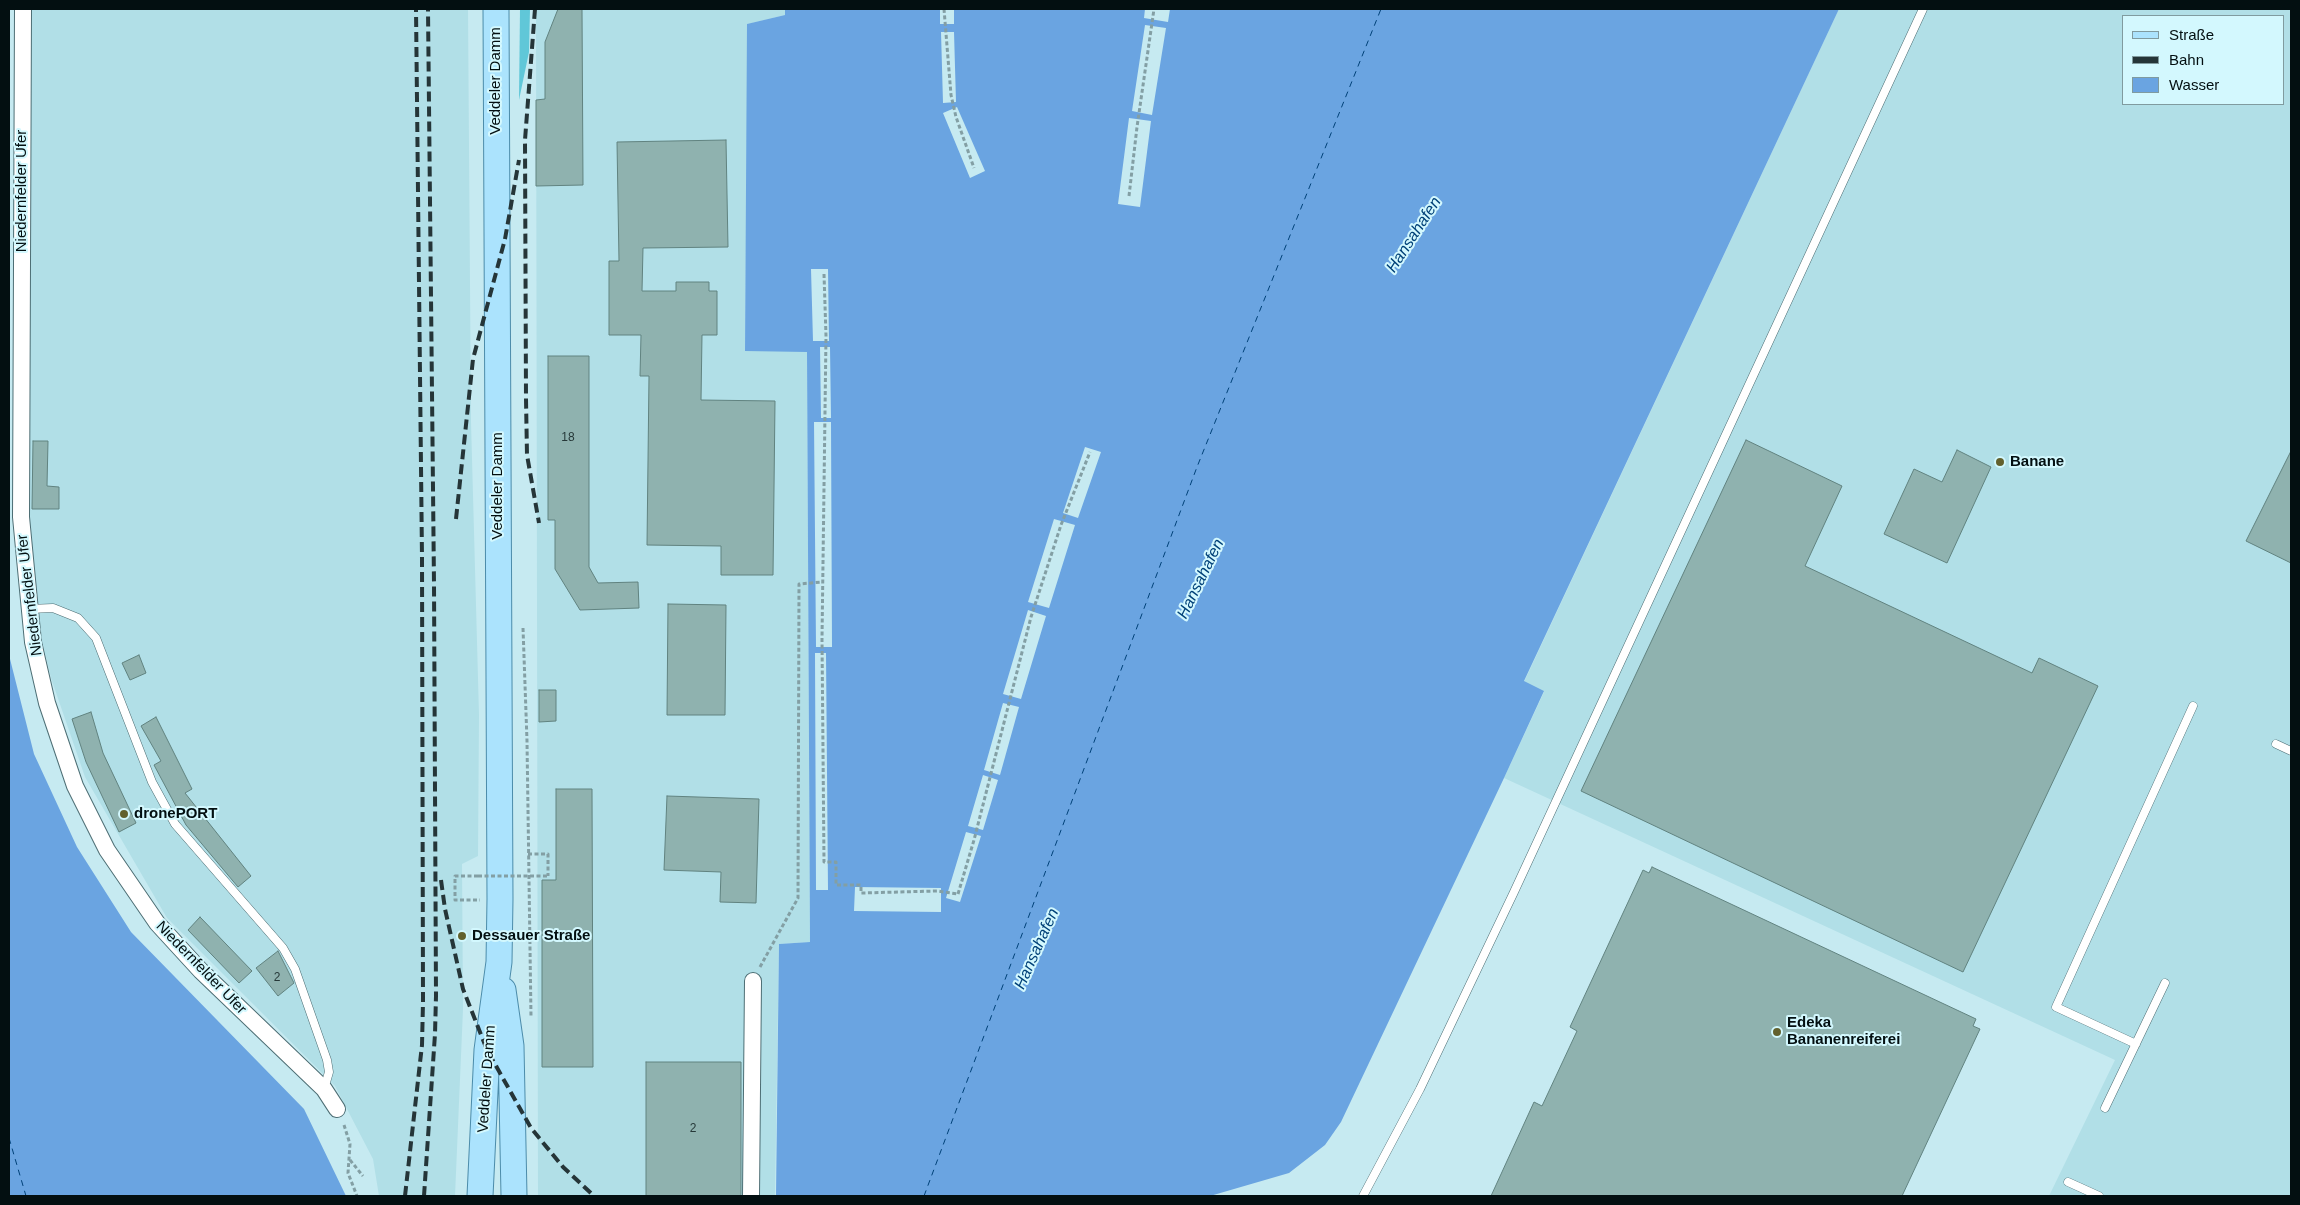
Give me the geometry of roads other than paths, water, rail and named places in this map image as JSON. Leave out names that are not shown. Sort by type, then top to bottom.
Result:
[{"type":"main road","name":"Veddeler Damm","points":[[480,1196],[487,1050],[499,962],[496,9]]},
{"type":"main road","name":"Veddeler Damm","points":[[499,962],[511,1046],[514,1196]]},
{"type":"street","name":"Niedernfelder Ufer","points":[[23,9],[21,517],[33,642],[47,703],[75,786],[107,850],[157,923],[201,971],[324,1089],[337,1109]]},
{"type":"street","points":[[751,1196],[753,981]]},
{"type":"lane","points":[[1363,1196],[1420,1089],[1514,892],[1923,9]]},
{"type":"lane","points":[[29,609],[53,608],[78,618],[96,638],[152,782],[175,824],[283,948],[295,969],[327,1060],[329,1072],[324,1089]]},
{"type":"lane","points":[[2136,1044],[2056,1007],[2193,706]]},
{"type":"lane","points":[[2276,744],[2291,751]]},
{"type":"lane","points":[[2105,1108],[2165,983]]},
{"type":"lane","points":[[2068,1182],[2099,1196]]},
{"type":"water","name":"Hansahafen","points":[[785,9],[1839,9],[1524,681],[1544,691],[1504,778],[1341,1122],[1325,1145],[1289,1173],[1210,1196],[776,1196],[779,944],[810,942],[807,352],[745,351],[747,24],[785,15]]},
{"type":"water","points":[[9,655],[34,754],[77,847],[131,932],[304,1109],[346,1196],[9,1196]]},
{"type":"railway","points":[[405,1196],[422,1045],[423,1002],[422,558],[416,9]]},
{"type":"railway","points":[[424,1196],[436,996],[428,9]]},
{"type":"railway","points":[[535,9],[525,140],[526,399],[527,455],[539,523]]},
{"type":"railway","points":[[456,519],[473,359],[505,239],[519,160]]},
{"type":"railway","points":[[441,880],[445,909],[463,989],[487,1050],[531,1128],[563,1167],[594,1196]]},
{"type":"place","name":"Banane","points":[[2000,462]]},
{"type":"place","name":"dronePORT","points":[[124,814]]},
{"type":"place","name":"Dessauer Straße","points":[[462,936]]},
{"type":"place","name":"Edeka Bananenreiferei","points":[[1777,1032]]}]
